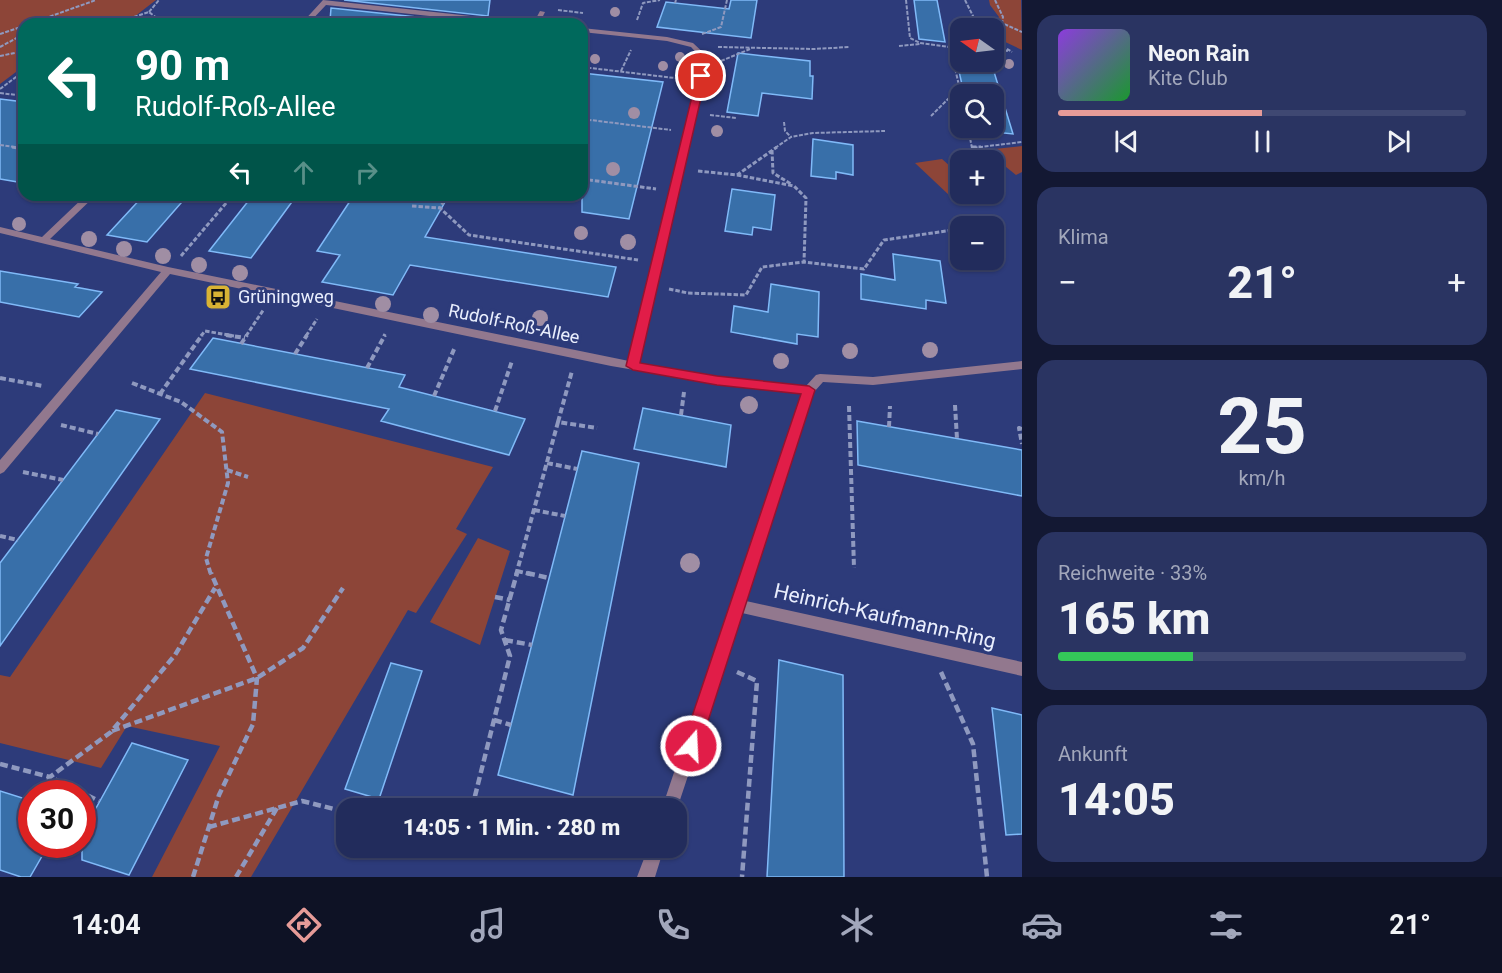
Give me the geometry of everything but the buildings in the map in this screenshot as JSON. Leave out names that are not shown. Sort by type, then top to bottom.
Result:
[{"type":"street","points":[[310,18],[326,1],[473,18]]},
{"type":"street","points":[[539,18],[542,12]]},
{"type":"street","points":[[588,31],[682,42],[693,45],[705,58],[633,366]]},
{"type":"street","points":[[44,240],[85,201]]},
{"type":"street","name":"Rudolf-Roß-Allee","points":[[0,230],[168,270],[576,355],[717,380],[809,390]]},
{"type":"street","points":[[1,468],[168,270]]},
{"type":"street","points":[[672,798],[809,390],[820,378],[873,381],[1022,365]]},
{"type":"street","name":"Heinrich-Kaufmann-Ring","points":[[738,606],[1022,669]]},
{"type":"street","points":[[646,877],[653,858]]},
{"type":"path","points":[[47,18],[96,0]]},
{"type":"path","points":[[131,18],[149,12],[159,0]]},
{"type":"path","points":[[638,15],[643,2],[660,0]]},
{"type":"path","points":[[721,27],[726,0]]},
{"type":"path","points":[[906,0],[910,38],[920,44]]},
{"type":"path","points":[[965,0],[972,18]]},
{"type":"path","points":[[995,0],[1004,17],[1002,23],[1022,32]]},
{"type":"path","points":[[149,12],[157,18]]},
{"type":"path","points":[[52,18],[59,14]]},
{"type":"path","points":[[712,26],[721,27]]},
{"type":"path","points":[[682,42],[721,27]]},
{"type":"path","points":[[0,34],[18,28]]},
{"type":"path","points":[[0,47],[18,37]]},
{"type":"path","points":[[898,46],[920,44],[950,46]]},
{"type":"path","points":[[693,45],[750,48],[849,47]]},
{"type":"path","points":[[1004,47],[1012,52],[1004,51]]},
{"type":"path","points":[[703,69],[750,48]]},
{"type":"path","points":[[0,56],[18,52]]},
{"type":"path","points":[[588,68],[700,81]]},
{"type":"path","points":[[0,91],[18,76]]},
{"type":"path","points":[[0,91],[18,95]]},
{"type":"path","points":[[931,116],[950,96]]},
{"type":"path","points":[[692,113],[736,118]]},
{"type":"path","points":[[588,120],[687,132]]},
{"type":"path","points":[[784,122],[785,131],[791,137]]},
{"type":"path","points":[[737,175],[791,137],[813,133],[885,131]]},
{"type":"path","points":[[970,138],[972,148],[1022,142]]},
{"type":"path","points":[[0,145],[18,148]]},
{"type":"path","points":[[772,150],[773,173],[794,186],[806,198],[804,262]]},
{"type":"path","points":[[679,169],[737,175],[794,186]]},
{"type":"path","points":[[588,180],[674,192]]},
{"type":"path","points":[[168,270],[228,201]]},
{"type":"path","points":[[440,208],[444,201]]},
{"type":"path","points":[[412,206],[440,208],[469,235],[657,263]]},
{"type":"path","points":[[652,285],[688,294],[746,295],[762,267],[804,262],[864,269],[884,240],[950,230]]},
{"type":"path","points":[[241,344],[275,292]]},
{"type":"path","points":[[295,354],[327,303]]},
{"type":"path","points":[[368,368],[394,317]]},
{"type":"path","points":[[159,394],[205,331],[245,338]]},
{"type":"path","points":[[434,396],[462,331]]},
{"type":"path","points":[[495,411],[518,343]]},
{"type":"path","points":[[474,798],[510,656],[501,630],[576,355]]},
{"type":"path","points":[[0,378],[66,391]]},
{"type":"path","points":[[132,383],[181,402],[222,432],[228,483],[206,558],[215,587],[257,678],[253,724],[219,795],[193,877]]},
{"type":"path","points":[[956,405],[957,439]]},
{"type":"path","points":[[849,406],[854,568]]},
{"type":"path","points":[[889,427],[890,406]]},
{"type":"path","points":[[41,420],[98,434]]},
{"type":"path","points":[[558,422],[597,428]]},
{"type":"path","points":[[1022,429],[1019,428],[1022,444]]},
{"type":"path","points":[[547,463],[577,469]]},
{"type":"path","points":[[1,468],[63,480]]},
{"type":"path","points":[[227,470],[248,477]]},
{"type":"path","points":[[534,510],[565,516]]},
{"type":"path","points":[[0,536],[18,540]]},
{"type":"path","points":[[517,571],[549,578]]},
{"type":"path","points":[[49,780],[111,732],[175,655],[215,587]]},
{"type":"path","points":[[111,732],[257,678],[303,648],[343,588]]},
{"type":"path","points":[[495,597],[510,600]]},
{"type":"path","points":[[505,640],[532,645]]},
{"type":"path","points":[[932,649],[973,744],[987,877]]},
{"type":"path","points":[[719,663],[757,681],[742,877]]},
{"type":"path","points":[[494,720],[511,724]]},
{"type":"path","points":[[0,764],[50,777],[99,801]]},
{"type":"path","points":[[208,827],[302,801],[336,810]]},
{"type":"path","points":[[236,877],[277,807]]},
{"type":"shaded area","points":[[0,0],[156,0],[133,18],[18,18],[18,70],[0,84]]},
{"type":"shaded area","points":[[989,0],[1021,0],[1022,50],[1004,41],[1004,18],[998,18]]},
{"type":"shaded area","points":[[1022,146],[1022,172],[1016,175],[1004,165],[1004,150],[985,150]]},
{"type":"shaded area","points":[[942,159],[950,166],[950,196],[915,163]]},
{"type":"shaded area","points":[[205,393],[493,467],[456,529],[467,534],[416,613],[408,610],[251,877],[152,877],[220,746],[127,726],[101,768],[0,743],[0,675],[10,677]]},
{"type":"shaded area","points":[[478,538],[510,551],[480,645],[430,622]]},
{"type":"place","name":"Grüningweg","points":[[218,297]]},
{"type":"route","points":[[691,746],[809,390],[717,380],[633,366],[701,76]]}]
